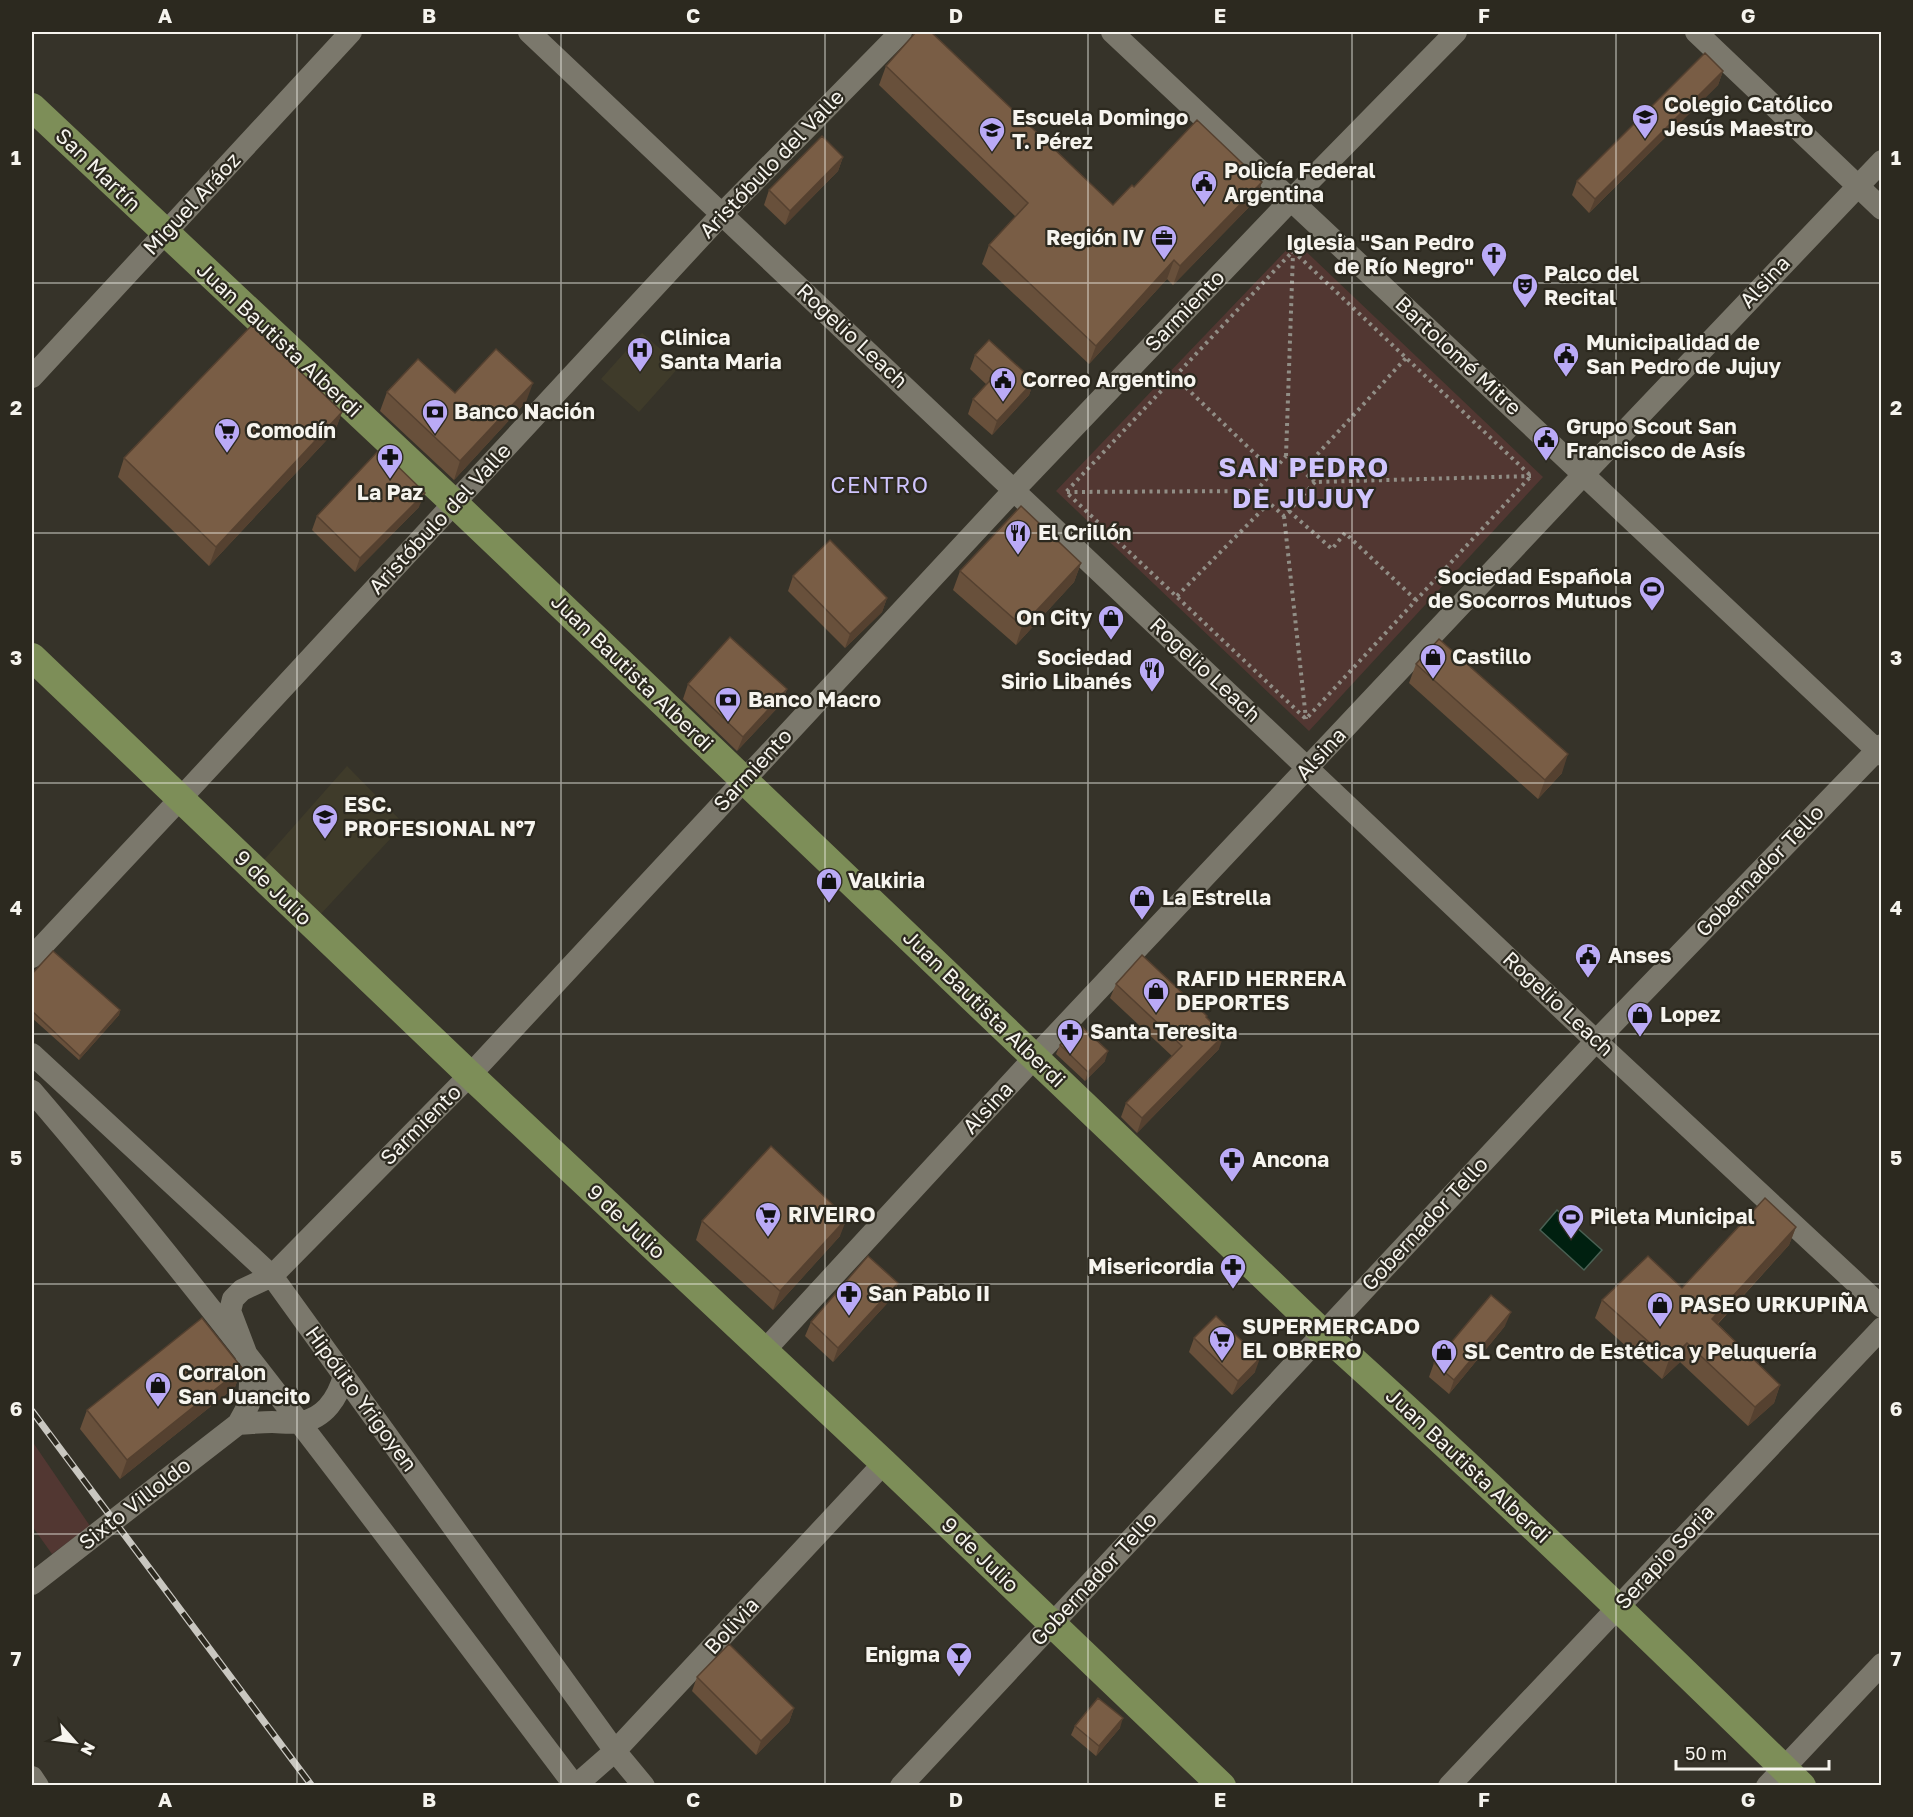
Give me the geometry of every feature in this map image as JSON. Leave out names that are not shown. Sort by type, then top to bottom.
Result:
[{"type":"main road","name":"San Martín","points":[[32,107],[165,233]]},
{"type":"main road","name":"Juan Bautista Alberdi","points":[[165,233],[454,503],[1323,1333],[1618,1606],[1784,1780]]},
{"type":"main road","name":"9 de Julio","points":[[32,657],[470,1075],[884,1463],[1222,1785]]},
{"type":"street","name":"Miguel Aráoz","points":[[32,376],[351,32]]},
{"type":"street","name":"Rogelio Leach","points":[[529,32],[1015,489],[1596,1041],[1881,1307]]},
{"type":"street","name":"Aristóbulo del Valle","points":[[32,957],[722,214],[901,32]]},
{"type":"street","name":"Bartolomé Mitre","points":[[1112,32],[1880,751]]},
{"type":"street","name":"Sarmiento","points":[[238,1424],[249,1404],[250,1383],[246,1353],[230,1311],[233,1299],[242,1290],[272,1276],[470,1075],[1015,489],[1292,199],[1456,32]]},
{"type":"street","points":[[1696,32],[1881,209]]},
{"type":"street","name":"Alsina","points":[[764,1351],[1034,1058],[1881,160]]},
{"type":"street","name":"Gobernador Tello","points":[[901,1785],[1596,1041],[1880,751]]},
{"type":"street","name":"Hipólito Yrigoyen","points":[[32,1054],[272,1276],[615,1751],[644,1785]]},
{"type":"street","points":[[32,1091],[103,1174],[300,1422],[575,1785]]},
{"type":"street","name":"Serapio Soria","points":[[1449,1785],[1881,1328]]},
{"type":"street","points":[[238,1424],[300,1422],[317,1418],[331,1404],[340,1389],[344,1376]]},
{"type":"street","name":"Sixto Villoldo","points":[[36,1571],[238,1424]]},
{"type":"street","name":"Bolivia","points":[[575,1785],[615,1751],[884,1463]]},
{"type":"street","points":[[1784,1780],[1881,1664]]},
{"type":"street","points":[[32,1777],[38,1785]]},
{"type":"path","points":[[1293,251],[1532,476]]},
{"type":"path","points":[[1066,492],[1293,251]]},
{"type":"path","points":[[1256,491],[1287,456],[1293,251]]},
{"type":"path","points":[[1302,471],[1406,358]]},
{"type":"path","points":[[1175,377],[1273,471]]},
{"type":"path","points":[[1287,456],[1315,482],[1532,476]]},
{"type":"path","points":[[1306,718],[1532,476]]},
{"type":"path","points":[[1284,516],[1315,482]]},
{"type":"path","points":[[1066,492],[1256,491],[1270,502],[1284,516],[1306,718]]},
{"type":"path","points":[[1066,492],[1306,718]]},
{"type":"path","points":[[1177,597],[1270,502]]},
{"type":"path","points":[[1289,511],[1332,549],[1345,533],[1416,600]]},
{"type":"shaded area","points":[[1295,241],[1543,477],[1309,731],[1056,491]]},
{"type":"shaded area","name":"Clinica Santa Maria","points":[[642,333],[680,366],[639,412],[601,379]]},
{"type":"shaded area","points":[[347,766],[404,824],[319,916],[263,861]]},
{"type":"shaded area","name":"Pileta Municipal","points":[[1557,1210],[1602,1250],[1584,1270],[1540,1230]]},
{"type":"shaded area","points":[[32,1441],[90,1526],[52,1554],[32,1526]]},
{"type":"building","points":[[916,32],[931,32],[1113,205],[1132,185],[1134,187],[1197,120],[1262,182],[1180,266],[1174,260],[1096,346],[989,245],[1028,203],[886,66]]},
{"type":"building","name":"Colegio Católico Jesús Maestro","points":[[1705,53],[1723,71],[1595,199],[1577,181]]},
{"type":"building","points":[[822,136],[843,157],[790,211],[769,190]]},
{"type":"building","name":"Comodín","points":[[252,325],[342,412],[216,547],[124,458]]},
{"type":"building","points":[[989,340],[1034,381],[997,421],[973,399],[996,374],[975,355]]},
{"type":"building","points":[[496,349],[533,383],[460,461],[387,392],[418,359],[455,393]]},
{"type":"building","points":[[380,449],[425,493],[360,558],[317,516]]},
{"type":"building","points":[[1021,506],[1081,563],[1022,626],[960,571]]},
{"type":"building","points":[[830,540],[887,598],[850,634],[793,576]]},
{"type":"building","points":[[730,637],[787,689],[743,737],[688,684]]},
{"type":"building","points":[[1439,639],[1568,754],[1545,780],[1416,664]]},
{"type":"building","points":[[53,951],[120,1010],[80,1056],[32,1011],[32,974]]},
{"type":"building","points":[[1142,955],[1224,1035],[1142,1118],[1126,1103],[1182,1046],[1116,984]]},
{"type":"building","points":[[1079,1024],[1108,1051],[1088,1072],[1060,1045]]},
{"type":"building","name":"RIVEIRO","points":[[771,1146],[847,1218],[780,1291],[702,1221]]},
{"type":"building","name":"PASEO URKUPIÑA","points":[[1765,1198],[1796,1227],[1712,1319],[1780,1385],[1755,1407],[1687,1343],[1669,1360],[1602,1300],[1648,1256],[1682,1288]]},
{"type":"building","name":"San Pablo II","points":[[868,1256],[898,1283],[838,1348],[811,1322]]},
{"type":"building","points":[[1491,1295],[1511,1312],[1454,1380],[1434,1363]]},
{"type":"building","points":[[1216,1316],[1260,1358],[1238,1381],[1194,1338]]},
{"type":"building","name":"Corralon San Juancito","points":[[202,1318],[242,1368],[127,1460],[87,1410]]},
{"type":"building","points":[[729,1644],[794,1708],[761,1741],[697,1677]]},
{"type":"building","points":[[1098,1698],[1123,1718],[1099,1746],[1075,1726]]},
{"type":"railway","points":[[32,1411],[312,1786]]},
{"type":"place","name":"Colegio Católico Jesús Maestro","points":[[1645,140]]},
{"type":"place","name":"Escuela Domingo T. Pérez","points":[[992,153]]},
{"type":"place","name":"Policía Federal Argentina","points":[[1204,206]]},
{"type":"place","name":"Región IV","points":[[1164,261]]},
{"type":"place","name":"Iglesia \"San Pedro de Río Negro\"","points":[[1494,278]]},
{"type":"place","name":"Palco del Recital","points":[[1525,309]]},
{"type":"place","name":"Clinica Santa Maria","points":[[640,373]]},
{"type":"place","name":"Municipalidad de San Pedro de Jujuy","points":[[1566,378]]},
{"type":"place","name":"Correo Argentino","points":[[1003,403]]},
{"type":"place","name":"Banco Nación","points":[[435,435]]},
{"type":"place","name":"Comodín","points":[[227,454]]},
{"type":"place","name":"Grupo Scout San Francisco de Asís","points":[[1546,462]]},
{"type":"place","name":"La Paz","points":[[390,480]]},
{"type":"place","name":"El Crillón","points":[[1018,556]]},
{"type":"place","name":"Sociedad Española de Socorros Mutuos","points":[[1652,612]]},
{"type":"place","name":"On City","points":[[1111,641]]},
{"type":"place","name":"Castillo","points":[[1433,680]]},
{"type":"place","name":"Sociedad Sirio Libanés","points":[[1152,693]]},
{"type":"place","name":"Banco Macro","points":[[728,723]]},
{"type":"place","name":"ESC. PROFESIONAL N°7","points":[[325,840]]},
{"type":"place","name":"Valkiria","points":[[829,904]]},
{"type":"place","name":"La Estrella","points":[[1142,921]]},
{"type":"place","name":"Anses","points":[[1588,979]]},
{"type":"place","name":"RAFID HERRERA DEPORTES","points":[[1156,1014]]},
{"type":"place","name":"Lopez","points":[[1640,1038]]},
{"type":"place","name":"Santa Teresita","points":[[1070,1055]]},
{"type":"place","name":"Ancona","points":[[1232,1183]]},
{"type":"place","name":"RIVEIRO","points":[[768,1238]]},
{"type":"place","name":"Pileta Municipal","points":[[1571,1240]]},
{"type":"place","name":"Misericordia","points":[[1233,1290]]},
{"type":"place","name":"San Pablo II","points":[[849,1317]]},
{"type":"place","name":"PASEO URKUPIÑA","points":[[1660,1328]]},
{"type":"place","name":"SUPERMERCADO EL OBRERO","points":[[1222,1362]]},
{"type":"place","name":"SL Centro de Estética y Peluquería","points":[[1444,1375]]},
{"type":"place","name":"Corralon San Juancito","points":[[158,1408]]},
{"type":"place","name":"Enigma","points":[[959,1678]]},
{"type":"district","name":"SAN PEDRO DE JUJUY","points":[[1304,484]]},
{"type":"district","name":"CENTRO","points":[[880,485]]}]
